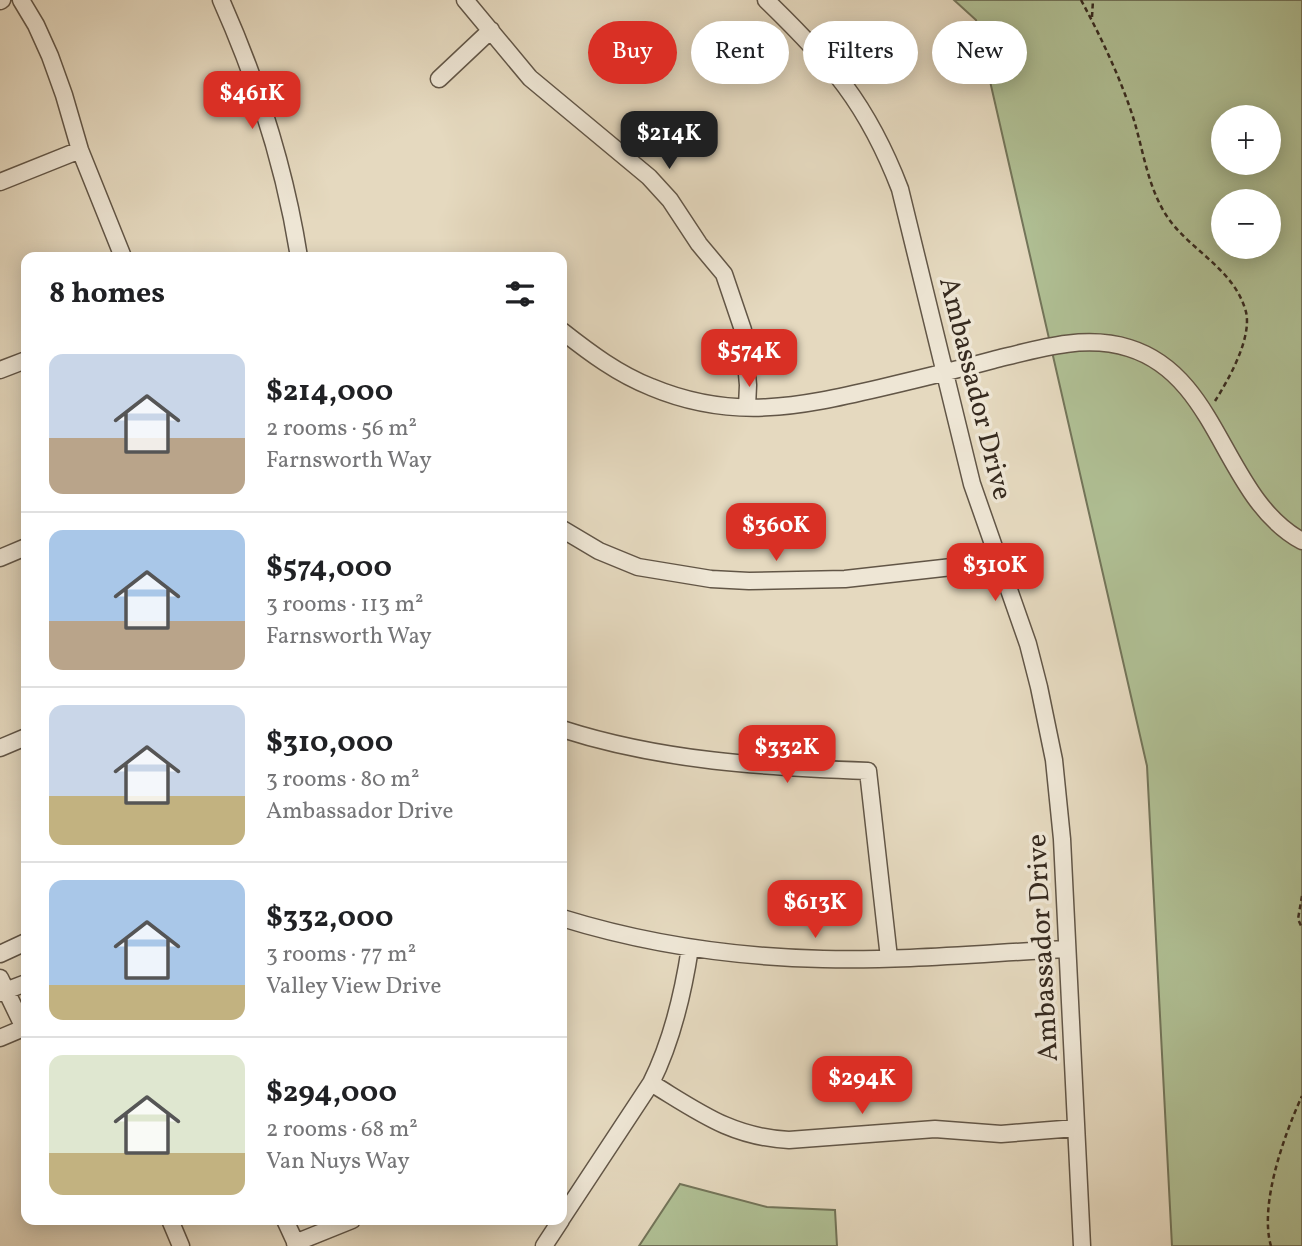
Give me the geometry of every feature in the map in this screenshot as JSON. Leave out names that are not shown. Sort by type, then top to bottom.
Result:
[{"type":"street","points":[[21,0],[50,56],[80,150],[121,252]]},
{"type":"street","points":[[221,0],[247,58],[268,123],[283,173],[298,252]]},
{"type":"street","points":[[465,0],[530,78],[649,177],[670,200],[698,244],[724,274],[743,330],[748,384],[747,407]]},
{"type":"street","name":"Ambassador Drive","points":[[766,0],[840,76],[865,112],[900,189],[972,484],[1028,644],[1054,760],[1062,839],[1082,1246]]},
{"type":"street","points":[[439,79],[491,30]]},
{"type":"street","points":[[0,182],[80,150]]},
{"type":"street","points":[[567,335],[599,360],[651,387],[710,404],[779,408],[813,404],[1044,347],[1105,343],[1126,347],[1154,359],[1178,379],[1206,417],[1259,503],[1276,522],[1302,541]]},
{"type":"street","points":[[0,370],[21,362]]},
{"type":"street","points":[[567,532],[599,551],[638,567],[736,580],[799,582],[845,579],[951,567],[996,554]]},
{"type":"street","points":[[0,558],[21,549]]},
{"type":"street","points":[[567,730],[685,758],[736,764],[868,771],[889,958]]},
{"type":"street","points":[[0,748],[21,739]]},
{"type":"street","points":[[567,919],[690,948],[779,957],[889,958],[1067,949]]},
{"type":"street","points":[[0,954],[21,944]]},
{"type":"street","points":[[567,1210],[651,1083],[670,1037],[690,948]]},
{"type":"street","points":[[21,984],[2,987],[21,1021]]},
{"type":"street","points":[[0,1038],[21,1030]]},
{"type":"street","points":[[651,1083],[719,1124],[768,1139],[789,1140],[935,1129],[1001,1134],[1076,1128]]},
{"type":"street","points":[[172,1225],[181,1246]]},
{"type":"street","points":[[287,1225],[296,1245],[341,1225]]},
{"type":"street","points":[[544,1246],[557,1225]]},
{"type":"path","points":[[1081,0],[1133,116],[1152,186],[1164,212],[1185,238],[1233,285],[1246,314],[1246,328],[1234,365],[1206,417]]},
{"type":"path","points":[[1092,21],[1093,0]]},
{"type":"path","points":[[1302,896],[1298,919],[1302,928]]},
{"type":"path","points":[[1271,1246],[1268,1236],[1268,1211],[1273,1186],[1286,1135],[1302,1096]]},
{"type":"green space","points":[[954,0],[1302,0],[1302,1246],[1172,1246],[1147,766],[991,84],[1027,84],[1027,21],[976,21]]},
{"type":"green space","points":[[680,1184],[767,1207],[835,1210],[837,1246],[639,1246]]}]
